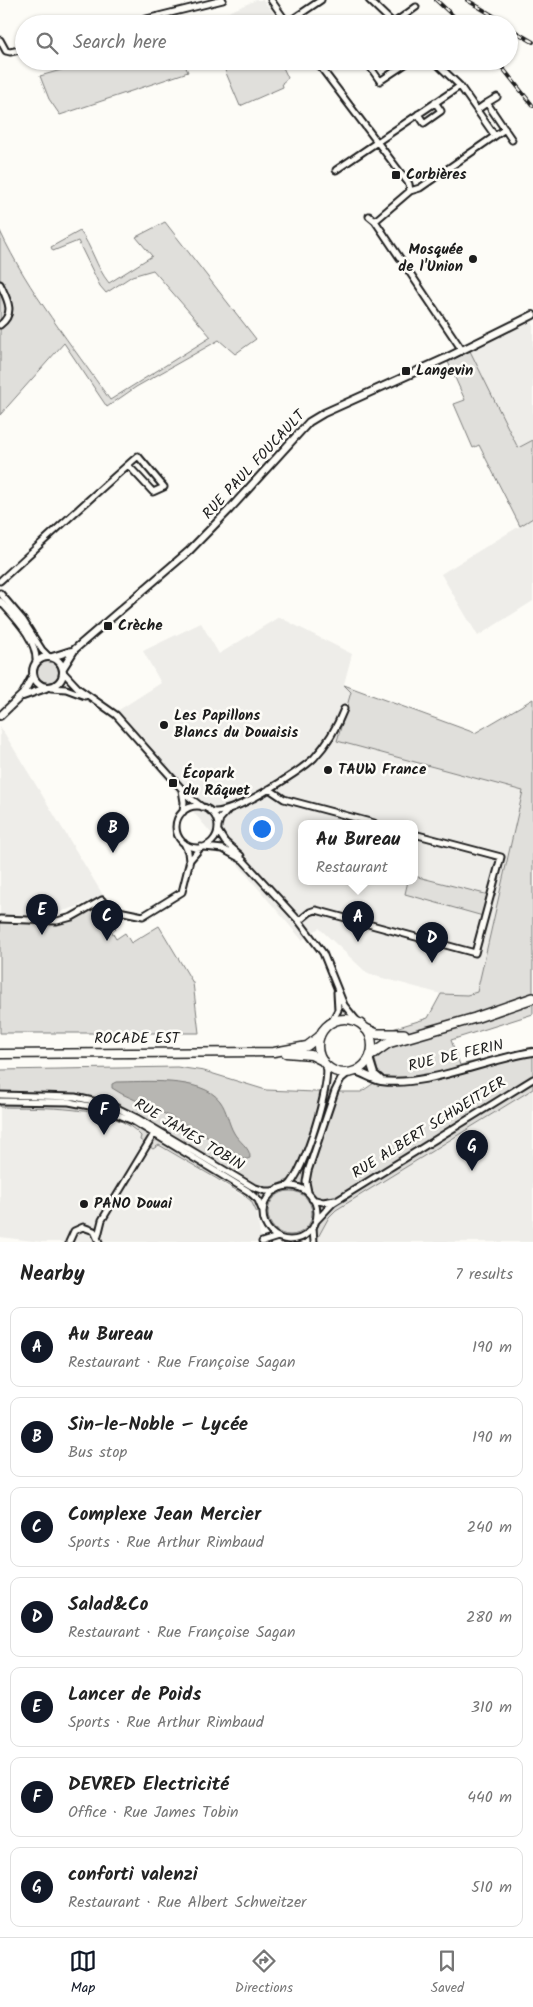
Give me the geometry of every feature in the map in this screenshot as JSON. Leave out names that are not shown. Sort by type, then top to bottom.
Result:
[{"type":"highway","points":[[370,1057],[386,1044],[475,1018],[533,998]]},
{"type":"highway","points":[[366,1029],[383,1034],[427,1031]]},
{"type":"main road","points":[[343,1019],[358,1022],[366,1029],[372,1041],[370,1057],[352,1072],[336,1072],[325,1063],[319,1050],[320,1036],[332,1023],[343,1019]]},
{"type":"main road","name":"ROCADE EST","points":[[274,1052],[307,1046],[320,1036]]},
{"type":"main road","name":"ROCADE EST","points":[[0,1054],[274,1052],[310,1056],[325,1063]]},
{"type":"street","points":[[162,15],[223,0]]},
{"type":"street","points":[[271,0],[282,15]]},
{"type":"street","points":[[300,15],[321,0]]},
{"type":"street","points":[[369,0],[385,15]]},
{"type":"street","points":[[406,15],[416,7]]},
{"type":"street","points":[[0,40],[3,52]]},
{"type":"street","points":[[323,70],[408,184],[410,191]]},
{"type":"street","points":[[372,70],[380,81],[396,70]]},
{"type":"street","points":[[443,70],[460,86],[495,136]]},
{"type":"street","points":[[336,170],[460,86]]},
{"type":"street","points":[[477,110],[497,97]]},
{"type":"street","points":[[418,114],[424,122],[441,111],[435,102]]},
{"type":"street","points":[[487,103],[512,140]]},
{"type":"street","points":[[375,221],[410,191],[420,188],[505,129]]},
{"type":"street","points":[[369,216],[375,221],[462,350]]},
{"type":"street","points":[[0,284],[10,309],[6,319],[0,325]]},
{"type":"street","name":"RUE PAUL FOUCAULT","points":[[63,670],[75,649],[189,551],[233,506],[309,422],[324,413],[462,350],[533,315]]},
{"type":"street","points":[[0,581],[128,465],[138,456],[164,487],[152,491],[128,465]]},
{"type":"street","points":[[0,593],[23,620],[42,650],[59,662],[76,687],[116,715],[191,799],[210,811],[216,813],[230,808],[292,776],[313,759],[331,736],[344,709]]},
{"type":"street","points":[[0,602],[28,638],[35,651],[36,663],[33,674],[19,698],[1,713]]},
{"type":"street","name":"RUE PAUL FOUCAULT","points":[[50,657],[75,649]]},
{"type":"street","points":[[36,663],[50,657]]},
{"type":"street","points":[[19,698],[60,682],[63,670]]},
{"type":"street","points":[[33,674],[37,683],[48,688],[70,690],[92,699]]},
{"type":"street","points":[[0,919],[57,921],[72,917],[102,900],[109,909],[142,916],[182,892],[188,866],[188,852],[177,826],[183,812],[184,799],[180,785]]},
{"type":"street","points":[[269,789],[284,799],[363,820]]},
{"type":"street","points":[[183,812],[193,807],[202,807]]},
{"type":"street","points":[[188,866],[195,852],[214,839],[220,819],[230,808]]},
{"type":"street","points":[[210,811],[216,818],[221,838],[251,867],[299,921],[323,953],[348,1010],[358,1022]]},
{"type":"street","points":[[299,921],[308,913],[316,910],[475,953],[500,857],[418,835]]},
{"type":"street","points":[[182,841],[191,847],[223,849],[251,867]]},
{"type":"street","points":[[332,1023],[338,1005],[335,982]]},
{"type":"street","name":"RUE DE FERIN","points":[[352,1072],[383,1081],[444,1074],[533,1052]]},
{"type":"street","points":[[370,1057],[374,1074],[383,1081]]},
{"type":"street","points":[[315,1223],[300,1238],[290,1240],[278,1237],[267,1227],[263,1212],[266,1201],[274,1191],[288,1186],[294,1180],[301,1166],[328,1081],[325,1063]]},
{"type":"street","points":[[314,1242],[317,1210],[306,1184],[307,1174],[335,1092],[341,1079],[352,1072]]},
{"type":"street","name":"RUE ALBERT SCHWEITZER","points":[[315,1223],[324,1211],[338,1199],[533,1078]]},
{"type":"street","name":"RUE JAMES TOBIN","points":[[0,1095],[90,1099],[125,1111],[248,1191],[258,1200],[263,1212]]},
{"type":"street","name":"RUE JAMES TOBIN","points":[[0,1100],[70,1102],[96,1106],[156,1132],[250,1186],[265,1191],[274,1191]]},
{"type":"street","points":[[99,1239],[102,1220],[156,1132]]},
{"type":"street","points":[[288,1186],[298,1188],[311,1197],[323,1202],[338,1199]]},
{"type":"street","points":[[69,1242],[74,1231],[102,1220]]},
{"type":"street","points":[[85,1227],[94,1231],[99,1239]]},
{"type":"street","points":[[262,1242],[267,1227]]},
{"type":"street","points":[[262,1242],[278,1237]]},
{"type":"street","points":[[300,1238],[309,1242]]},
{"type":"shaded area","points":[[256,0],[263,0],[274,14],[272,15],[222,15]]},
{"type":"shaded area","points":[[61,70],[187,70],[188,72],[60,115],[49,99],[40,76]]},
{"type":"shaded area","points":[[225,70],[284,70],[288,78],[282,83],[283,87],[240,106]]},
{"type":"shaded area","points":[[165,222],[256,339],[235,354],[219,340],[136,387],[107,407],[64,343],[0,415],[0,231],[37,296],[110,400],[211,337],[153,270],[132,276],[106,293],[100,286],[78,241],[53,251],[51,247],[80,231],[109,283],[152,256],[136,237]]},
{"type":"shaded area","points":[[533,319],[533,440],[518,448],[470,351]]},
{"type":"shaded area","points":[[470,351],[518,448],[533,440],[533,518],[520,526],[479,445],[473,448],[454,404],[465,400],[448,362]]},
{"type":"shaded area","points":[[533,518],[533,601],[478,636],[441,574]]},
{"type":"shaded area","points":[[279,617],[352,654],[344,684],[351,692],[337,741],[523,791],[477,992],[467,995],[441,994],[368,974],[319,928],[302,940],[111,715],[161,683],[143,651],[201,623],[219,654]]},
{"type":"shaded area","points":[[48,660],[53,661],[59,667],[59,677],[53,683],[48,684],[43,683],[37,677],[36,672],[37,667],[43,661]]},
{"type":"shaded area","points":[[344,685],[475,733],[533,699],[533,1014],[451,1040],[460,1065],[533,1047],[533,1089],[336,1210],[329,1217],[317,1239],[316,1232],[320,1222],[321,1208],[315,1196],[306,1188],[288,1180],[271,1187],[257,1213],[251,1201],[241,1193],[159,1145],[153,1149],[140,1140],[141,1136],[129,1126],[113,1118],[75,1110],[0,1107],[0,1070],[177,1067],[204,1071],[266,1090],[361,1092],[384,1076],[378,1071],[375,1060],[389,1048],[389,1030],[428,1018],[441,994],[467,995],[477,992],[523,791],[337,741],[351,692]]},
{"type":"shaded area","points":[[0,726],[103,895],[76,907],[53,914],[29,917],[0,915]]},
{"type":"shaded area","points":[[418,877],[489,895],[483,916],[405,894],[407,885],[418,885]]},
{"type":"shaded area","points":[[96,906],[107,924],[111,922],[116,929],[112,932],[116,939],[125,933],[131,943],[159,926],[193,983],[199,1033],[0,1033],[0,921],[50,923],[72,918]]},
{"type":"shaded area","points":[[116,1082],[171,1082],[200,1087],[211,1093],[220,1101],[232,1129],[250,1154],[250,1158],[242,1159],[234,1155],[208,1137],[122,1094],[112,1088],[112,1084]]},
{"type":"shaded area","points":[[533,1089],[533,1242],[311,1242],[317,1239],[329,1217],[336,1210]]},
{"type":"shaded area","points":[[0,1107],[63,1108],[91,1112],[109,1117],[136,1130],[141,1136],[140,1141],[153,1149],[159,1145],[251,1201],[257,1213],[260,1235],[267,1242],[41,1242],[0,1237]]},
{"type":"shaded area","points":[[290,1191],[302,1195],[308,1201],[312,1213],[308,1225],[302,1231],[290,1235],[278,1231],[272,1225],[268,1213],[272,1201],[278,1195]]},
{"type":"railway","points":[[436,0],[452,15]]},
{"type":"railway","points":[[467,0],[492,15]]},
{"type":"railway","points":[[518,33],[533,42]]},
{"type":"railway","points":[[504,70],[533,106]]},
{"type":"place","name":"Corbières","points":[[396,175]]},
{"type":"place","name":"Mosquée de l'Union","points":[[473,259]]},
{"type":"place","name":"Langevin","points":[[406,371]]},
{"type":"place","name":"Crèche","points":[[108,626]]},
{"type":"place","name":"Les Papillons Blancs du Douaisis","points":[[164,725]]},
{"type":"place","name":"TAUW France","points":[[328,770]]},
{"type":"place","name":"Écopark du Râquet","points":[[173,783]]},
{"type":"place","name":"Sin-le-Noble – Lycée","points":[[113,853]]},
{"type":"place","name":"Lancer de Poids","points":[[42,935]]},
{"type":"place","name":"Complexe Jean Mercier","points":[[107,941]]},
{"type":"place","name":"Au Bureau","points":[[358,942]]},
{"type":"place","name":"Salad&Co","points":[[432,963]]},
{"type":"place","name":"DEVRED Electricité","points":[[104,1135]]},
{"type":"place","name":"conforti valenzi","points":[[472,1171]]},
{"type":"place","name":"PANO Douai","points":[[84,1204]]}]
